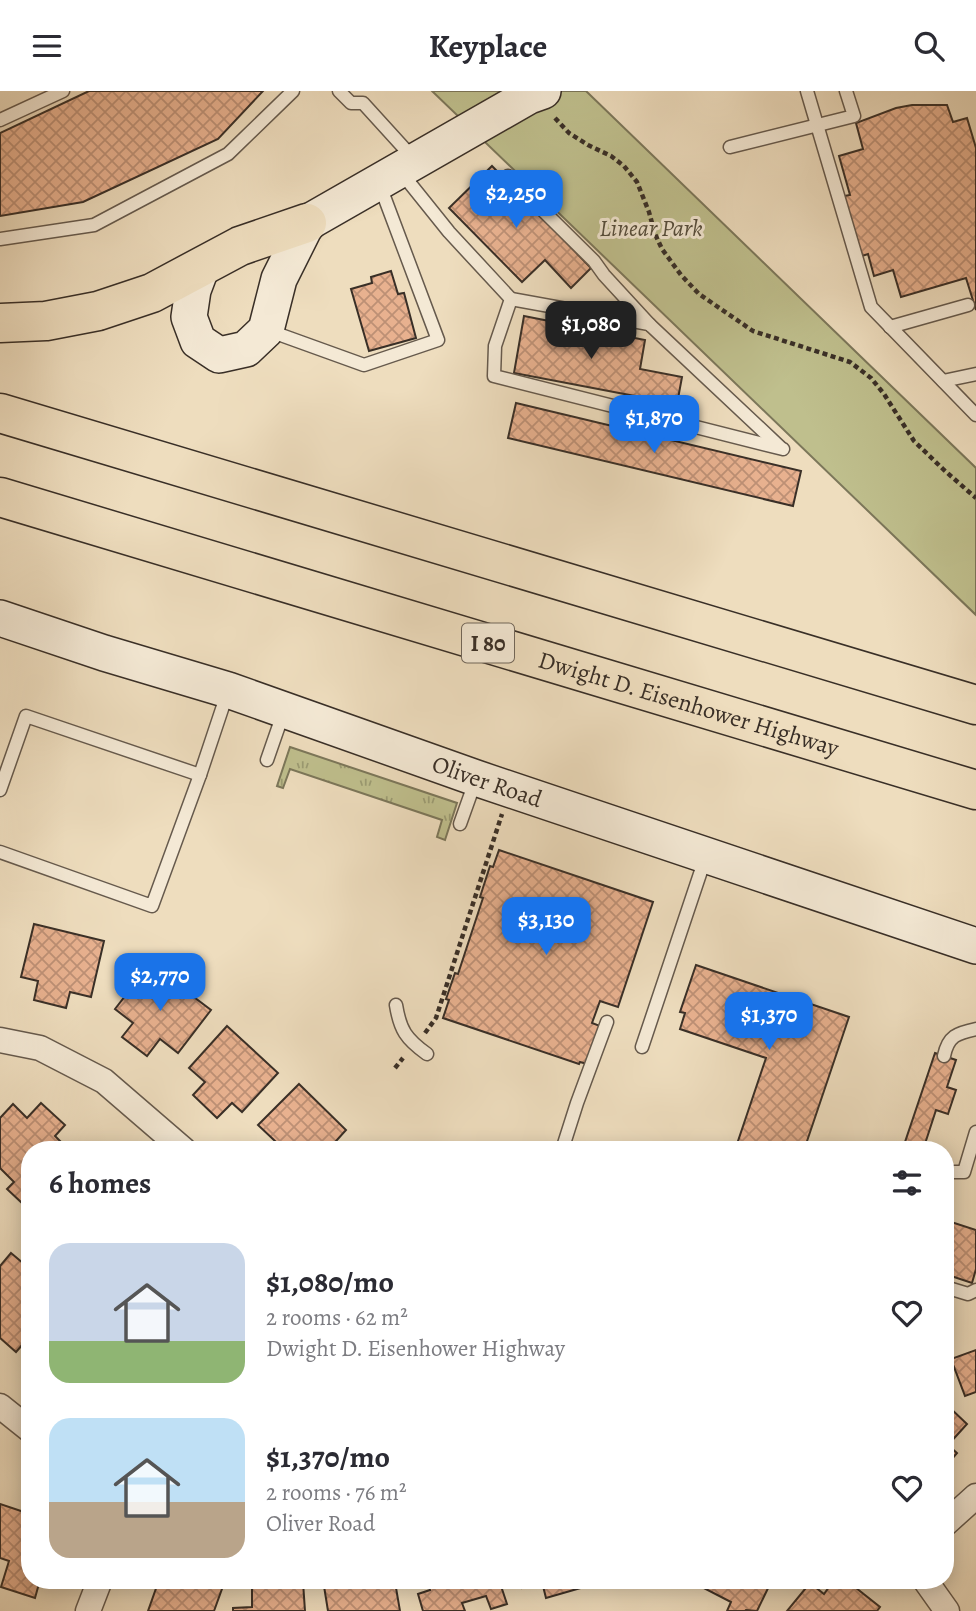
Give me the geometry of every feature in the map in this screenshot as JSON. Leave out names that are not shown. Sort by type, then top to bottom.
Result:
[{"type":"highway","points":[[0,323],[46,321],[98,311],[152,293],[240,246],[307,223]]},
{"type":"highway","points":[[0,414],[976,705]]},
{"type":"highway","name":"Dwight D. Eisenhower Highway","points":[[0,497],[976,790]]},
{"type":"main road","points":[[202,266],[193,289],[190,317],[198,341],[219,355],[246,349],[267,330],[279,279],[307,223],[529,96],[546,102]]},
{"type":"main road","name":"Oliver Road","points":[[0,618],[228,690],[476,778],[976,946]]},
{"type":"street","points":[[0,1040],[40,1048],[104,1081],[174,1141]]},
{"type":"street","points":[[0,1406],[21,1423]]},
{"type":"street","points":[[954,1516],[976,1496]]},
{"type":"street","points":[[88,1611],[97,1589]]},
{"type":"street","points":[[931,1589],[947,1611]]},
{"type":"lane","points":[[0,120],[63,91]]},
{"type":"lane","points":[[0,239],[94,225],[228,155],[293,91]]},
{"type":"lane","points":[[339,91],[351,103],[363,103],[398,171],[449,232],[512,299],[649,324],[652,327]]},
{"type":"lane","points":[[807,91],[871,307],[976,415]]},
{"type":"lane","points":[[730,147],[854,116],[846,91]]},
{"type":"lane","points":[[267,330],[363,365],[438,340],[398,171]]},
{"type":"lane","points":[[508,176],[594,261],[652,327],[783,449],[494,376],[495,347],[512,299]]},
{"type":"lane","points":[[890,327],[968,305]]},
{"type":"lane","points":[[943,381],[976,374]]},
{"type":"lane","points":[[0,852],[152,906],[228,690]]},
{"type":"lane","points":[[267,760],[284,711]]},
{"type":"lane","points":[[0,790],[26,716],[200,775]]},
{"type":"lane","points":[[460,824],[476,778]]},
{"type":"lane","points":[[642,1047],[706,856]]},
{"type":"lane","points":[[396,1005],[400,1026],[414,1045],[427,1054]]},
{"type":"lane","points":[[565,1141],[607,1022]]},
{"type":"lane","points":[[944,1056],[952,1036],[976,1029]]},
{"type":"lane","points":[[954,1172],[964,1172],[976,1132]]},
{"type":"lane","points":[[954,1290],[968,1294],[976,1290]]},
{"type":"path","points":[[546,102],[569,134],[611,156],[624,166],[637,182],[663,249],[681,275],[699,294],[753,331],[850,362],[871,378],[884,394],[914,441],[976,498]]},
{"type":"path","points":[[395,1068],[436,1018],[503,812]]},
{"type":"green space","name":"Linear Park","points":[[432,91],[586,91],[976,468],[976,615]]},
{"type":"green space","points":[[290,747],[457,803],[445,840],[437,837],[442,820],[290,769],[283,788],[277,786]]},
{"type":"building","points":[[89,91],[263,91],[218,139],[83,202],[0,216],[0,133]]},
{"type":"building","points":[[912,105],[947,105],[953,122],[967,118],[976,148],[976,310],[966,278],[901,297],[893,270],[874,276],[868,254],[862,256],[844,196],[850,195],[839,156],[863,149],[856,123]]},
{"type":"building","points":[[492,166],[591,268],[571,288],[545,260],[522,282],[449,208]]},
{"type":"building","points":[[391,271],[398,294],[404,293],[416,338],[369,351],[351,289],[372,283],[371,277]]},
{"type":"building","points":[[524,316],[645,340],[640,369],[682,377],[677,404],[514,373]]},
{"type":"building","points":[[516,403],[801,471],[793,506],[508,438]]},
{"type":"building","points":[[499,850],[653,902],[618,1007],[600,1001],[592,1023],[600,1026],[587,1064],[579,1064],[443,1018],[449,1000],[446,999],[455,973],[458,974],[483,898],[480,897],[490,866],[493,867]]},
{"type":"building","points":[[34,924],[104,941],[91,997],[70,992],[66,1008],[34,1000],[38,981],[21,977]]},
{"type":"building","points":[[150,964],[211,1010],[178,1053],[160,1039],[147,1056],[122,1037],[133,1023],[115,1009]]},
{"type":"building","points":[[696,965],[849,1017],[807,1141],[738,1141],[766,1058],[680,1029],[685,1013],[680,1012]]},
{"type":"building","points":[[227,1026],[278,1073],[242,1112],[232,1103],[217,1118],[193,1095],[205,1082],[189,1068]]},
{"type":"building","points":[[935,1053],[956,1060],[947,1087],[956,1090],[948,1114],[936,1110],[926,1141],[905,1141]]},
{"type":"building","points":[[299,1084],[346,1130],[336,1141],[275,1141],[258,1125]]},
{"type":"building","points":[[41,1103],[65,1125],[55,1136],[60,1141],[21,1141],[21,1202],[7,1189],[14,1182],[0,1168],[0,1118],[13,1104],[27,1118]]},
{"type":"building","points":[[954,1223],[976,1230],[976,1269],[972,1283],[954,1277]]},
{"type":"building","points":[[11,1253],[21,1261],[21,1346],[16,1352],[0,1338],[0,1266]]},
{"type":"building","points":[[976,1350],[976,1392],[965,1396],[954,1367],[954,1358]]},
{"type":"building","points":[[954,1412],[967,1424],[954,1438]]},
{"type":"building","points":[[0,1504],[21,1511],[21,1589],[38,1589],[35,1598],[1,1587],[9,1561],[0,1558]]},
{"type":"building","points":[[156,1589],[222,1589],[214,1611],[148,1611]]},
{"type":"building","points":[[252,1589],[303,1589],[305,1611],[233,1611],[233,1608],[252,1607]]},
{"type":"building","points":[[324,1589],[396,1589],[400,1611],[328,1611]]},
{"type":"building","points":[[502,1589],[507,1604],[491,1609],[486,1596],[462,1603],[465,1611],[423,1611],[418,1594],[430,1590]]},
{"type":"building","points":[[544,1589],[577,1589],[546,1598]]},
{"type":"building","points":[[706,1589],[768,1589],[757,1611],[727,1611],[731,1602]]},
{"type":"building","points":[[805,1589],[818,1589],[824,1594],[828,1589],[857,1589],[880,1607],[877,1611],[787,1611]]}]
